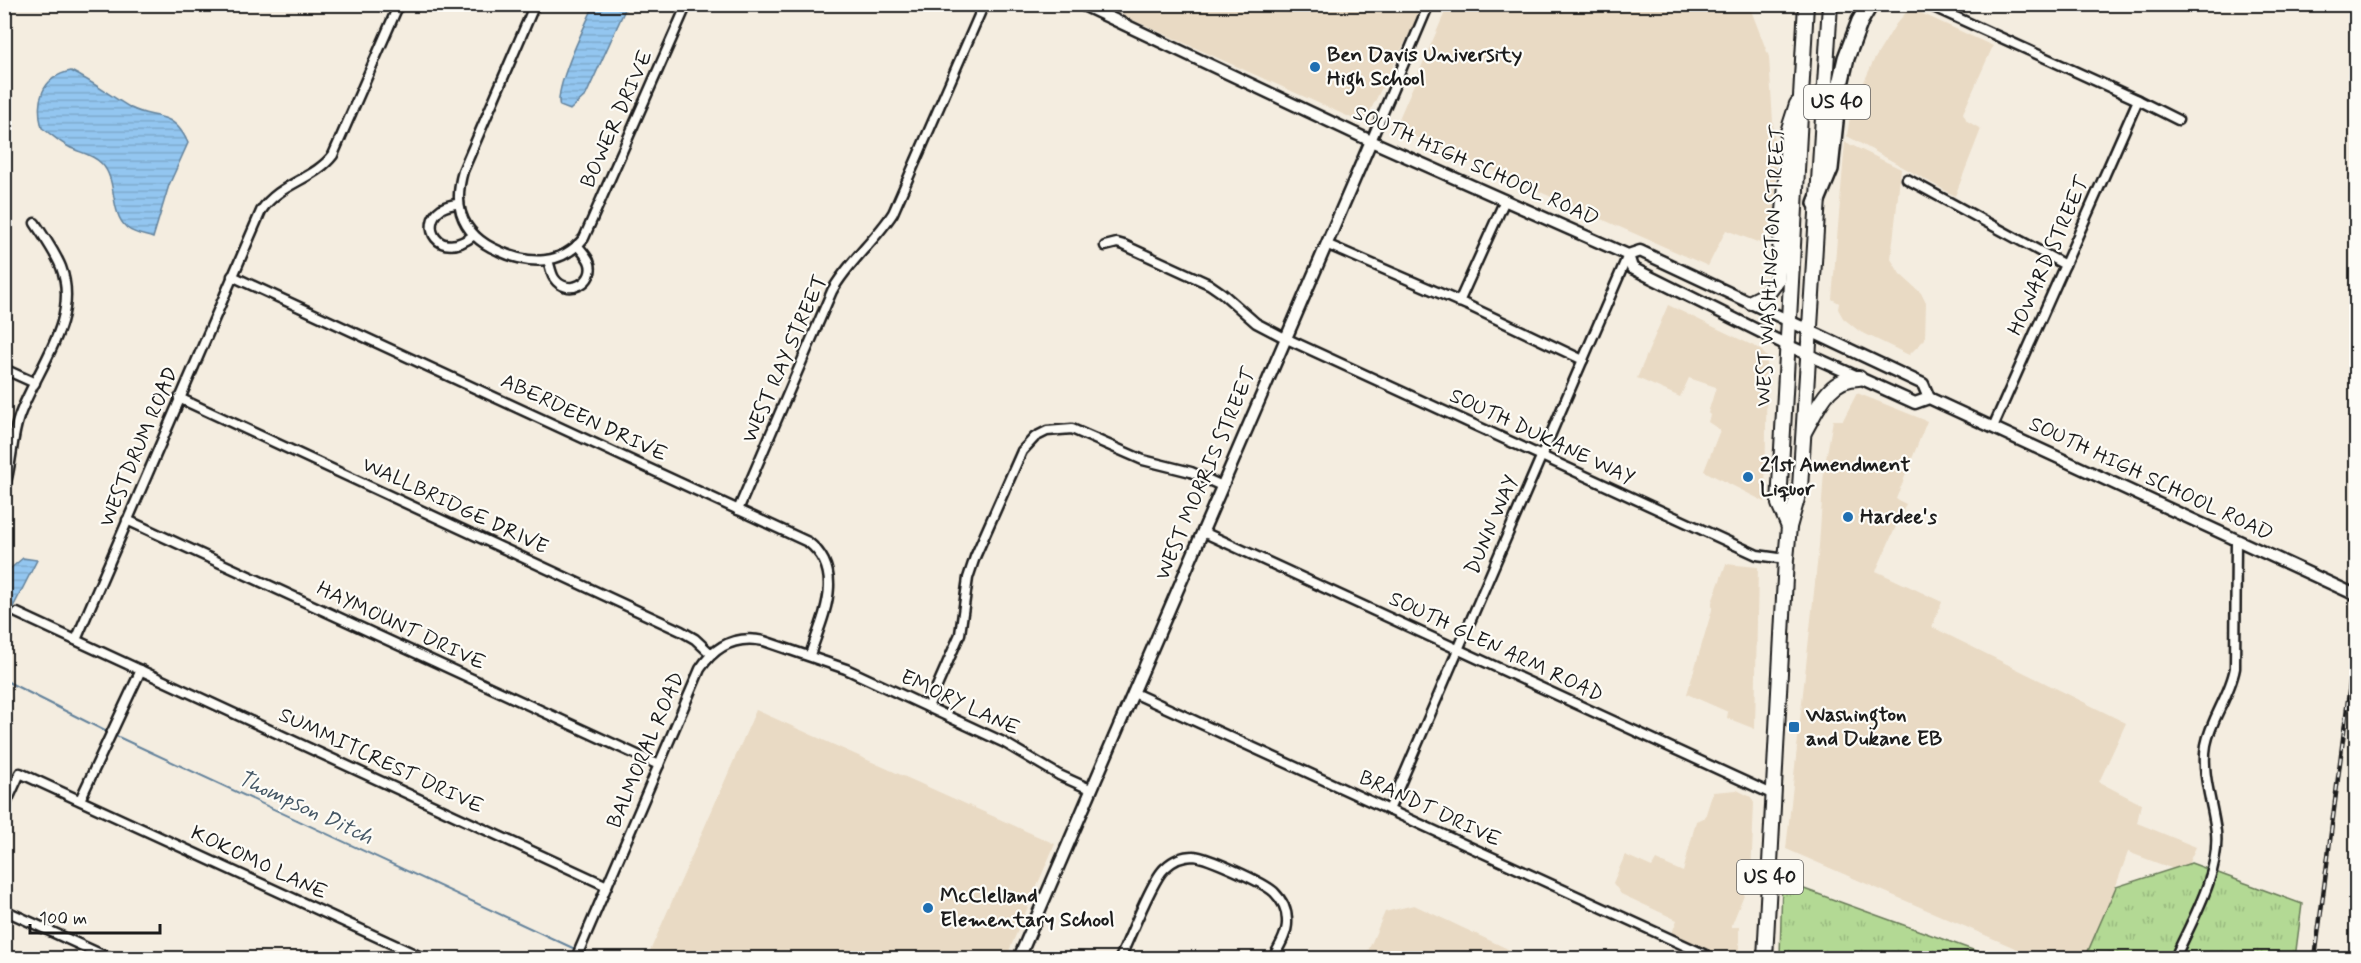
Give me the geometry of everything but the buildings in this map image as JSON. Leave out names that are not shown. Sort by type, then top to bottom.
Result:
[{"type":"highway","name":"US 40","points":[[1816,203],[1830,169],[1838,93],[1846,58],[1870,4]]},
{"type":"main road","name":"WEST WASHINGTON STREET","points":[[1789,527],[1779,504],[1806,4]]},
{"type":"main road","name":"WEST WASHINGTON STREET","points":[[1765,958],[1786,559],[1789,527],[1800,488],[1830,4]]},
{"type":"main road","points":[[1751,302],[1767,294],[1777,281],[1785,201],[1788,132],[1803,85]]},
{"type":"main road","points":[[1803,433],[1832,388],[1843,379],[1859,378]]},
{"type":"street","name":"WESTDRUM ROAD","points":[[76,640],[232,276],[266,204],[281,190],[321,168],[333,156],[399,4]]},
{"type":"street","points":[[535,4],[463,171],[459,203],[463,219],[474,235],[486,245],[526,261],[548,260],[568,252],[577,245],[588,259],[589,274],[582,284],[571,288],[561,285],[553,276],[548,260]]},
{"type":"street","name":"BOWER DRIVE","points":[[577,245],[587,231],[687,4]]},
{"type":"street","name":"WEST RAY STREET","points":[[738,510],[832,291],[843,274],[877,236],[893,213],[984,4]]},
{"type":"street","name":"SOUTH HIGH SCHOOL ROAD","points":[[1081,4],[1371,141],[1628,255],[1640,251],[1788,319],[1923,384],[1929,398],[2356,595]]},
{"type":"street","name":"WEST MORRIS STREET","points":[[1019,958],[1429,4]]},
{"type":"street","points":[[1927,4],[2178,120]]},
{"type":"street","name":"HOWARD STREET","points":[[1993,428],[2138,100]]},
{"type":"street","points":[[1907,179],[2065,265]]},
{"type":"street","points":[[1459,302],[1505,200]]},
{"type":"street","points":[[459,203],[444,207],[435,214],[432,221],[433,233],[440,242],[451,246],[474,235]]},
{"type":"street","points":[[4,489],[18,420],[61,326],[66,297],[60,265],[35,223]]},
{"type":"street","name":"SOUTH DUKANE WAY","points":[[1105,246],[1116,243],[1124,245],[1201,280],[1222,293],[1256,323],[1285,338],[1757,555],[1786,559]]},
{"type":"street","points":[[1326,244],[1459,302],[1583,360]]},
{"type":"street","name":"SOUTH HIGH SCHOOL ROAD","points":[[1628,255],[1632,268],[1808,355],[1915,403],[1929,398]]},
{"type":"street","name":"DUNN WAY","points":[[1389,810],[1628,255]]},
{"type":"street","name":"ABERDEEN DRIVE","points":[[232,276],[804,540],[817,550],[830,576],[829,597],[810,655]]},
{"type":"street","points":[[4,369],[35,383]]},
{"type":"street","name":"WALLBRIDGE DRIVE","points":[[179,398],[681,631],[695,639],[711,654]]},
{"type":"street","points":[[928,707],[960,634],[968,579],[975,557],[1024,448],[1038,435],[1062,428],[1081,432],[1143,460],[1195,474],[1222,486]]},
{"type":"street","name":"HAYMOUNT DRIVE","points":[[127,520],[659,765]]},
{"type":"street","name":"SOUTH GLEN ARM ROAD","points":[[1203,532],[1774,795]]},
{"type":"street","points":[[2175,958],[2211,876],[2215,858],[2216,832],[2205,769],[2205,752],[2210,731],[2231,686],[2235,668],[2236,539]]},
{"type":"street","points":[[4,808],[20,772],[80,800],[141,670],[17,613]]},
{"type":"street","points":[[711,654],[728,643],[752,639],[810,655]]},
{"type":"street","name":"BALMORAL ROAD","points":[[576,958],[700,669],[711,654]]},
{"type":"street","name":"EMORY LANE","points":[[810,655],[846,669],[1003,742],[1059,775],[1092,790]]},
{"type":"street","name":"SUMMITCREST DRIVE","points":[[141,670],[607,886]]},
{"type":"street","name":"BRANDT DRIVE","points":[[1134,693],[1712,958]]},
{"type":"street","name":"KOKOMO LANE","points":[[80,800],[423,958]]},
{"type":"street","points":[[1120,958],[1159,874],[1177,860],[1193,856],[1209,860],[1267,887],[1277,895],[1283,904],[1287,920],[1286,932],[1273,958]]},
{"type":"street","points":[[4,910],[110,958]]},
{"type":"shaded area","name":"Ben Davis University High School","points":[[1418,4],[1418,17],[1367,117],[1356,120],[1122,15],[1126,5]]},
{"type":"shaded area","points":[[1448,5],[1749,5],[1769,57],[1775,155],[1775,216],[1760,243],[1726,230],[1708,266],[1395,128]]},
{"type":"shaded area","points":[[1910,8],[1993,46],[1963,113],[1967,121],[1981,129],[1955,196],[1847,136],[1851,110],[1874,60],[1896,24]]},
{"type":"shaded area","points":[[1845,142],[1901,169],[1891,259],[1900,274],[1921,293],[1926,303],[1925,339],[1909,355],[1859,331],[1843,318],[1838,309],[1839,303],[1832,299]]},
{"type":"shaded area","points":[[1668,305],[1760,349],[1767,357],[1765,502],[1704,471],[1720,430],[1708,422],[1710,415],[1708,413],[1716,387],[1689,378],[1680,397],[1637,378]]},
{"type":"shaded area","points":[[1857,393],[1927,421],[1896,499],[1906,504],[1876,571],[1942,602],[1932,627],[2126,723],[2099,782],[2141,804],[2137,823],[2196,847],[2184,873],[2128,852],[2111,900],[2085,958],[2038,958],[1786,849],[1819,546],[1824,470],[1833,420],[1843,420]]},
{"type":"shaded area","points":[[1726,564],[1758,567],[1755,729],[1727,718],[1728,712],[1687,694],[1712,610],[1712,602]]},
{"type":"shaded area","points":[[756,710],[1055,844],[1006,958],[647,958]]},
{"type":"shaded area","points":[[1737,790],[1751,797],[1754,803],[1751,877],[1731,927],[1739,927],[1739,954],[1703,952],[1670,938],[1677,920],[1621,894],[1613,883],[1625,855],[1652,867],[1656,860],[1683,872],[1696,821],[1705,817],[1713,792]]},
{"type":"shaded area","points":[[1414,905],[1528,958],[1365,958],[1385,912]]},
{"type":"green space","points":[[2191,863],[2302,904],[2295,958],[2085,958],[2116,887]]},
{"type":"green space","points":[[1782,881],[1995,958],[1780,958]]},
{"type":"water","points":[[594,5],[627,5],[586,95],[570,110],[560,106],[561,86]]},
{"type":"water","points":[[71,71],[131,108],[171,121],[180,129],[188,143],[169,185],[153,238],[133,232],[121,221],[110,179],[102,164],[91,156],[65,145],[42,128],[39,109],[43,92],[53,79]]},
{"type":"water","points":[[23,558],[37,560],[5,623],[5,573]]},
{"type":"waterway","name":"Thompson Ditch","points":[[4,680],[109,733]]},
{"type":"waterway","name":"Thompson Ditch","points":[[114,735],[577,950]]},
{"type":"waterway","name":"Thompson Ditch","points":[[582,953],[594,958]]},
{"type":"railway","points":[[2315,958],[2356,637]]},
{"type":"place","name":"Ben Davis University High School","points":[[1315,67]]},
{"type":"place","name":"21st Amendment Liquor","points":[[1748,477]]},
{"type":"place","name":"Hardee's","points":[[1848,517]]},
{"type":"place","name":"Washington and Dukane EB","points":[[1794,727]]},
{"type":"place","name":"McClelland Elementary School","points":[[928,908]]}]
